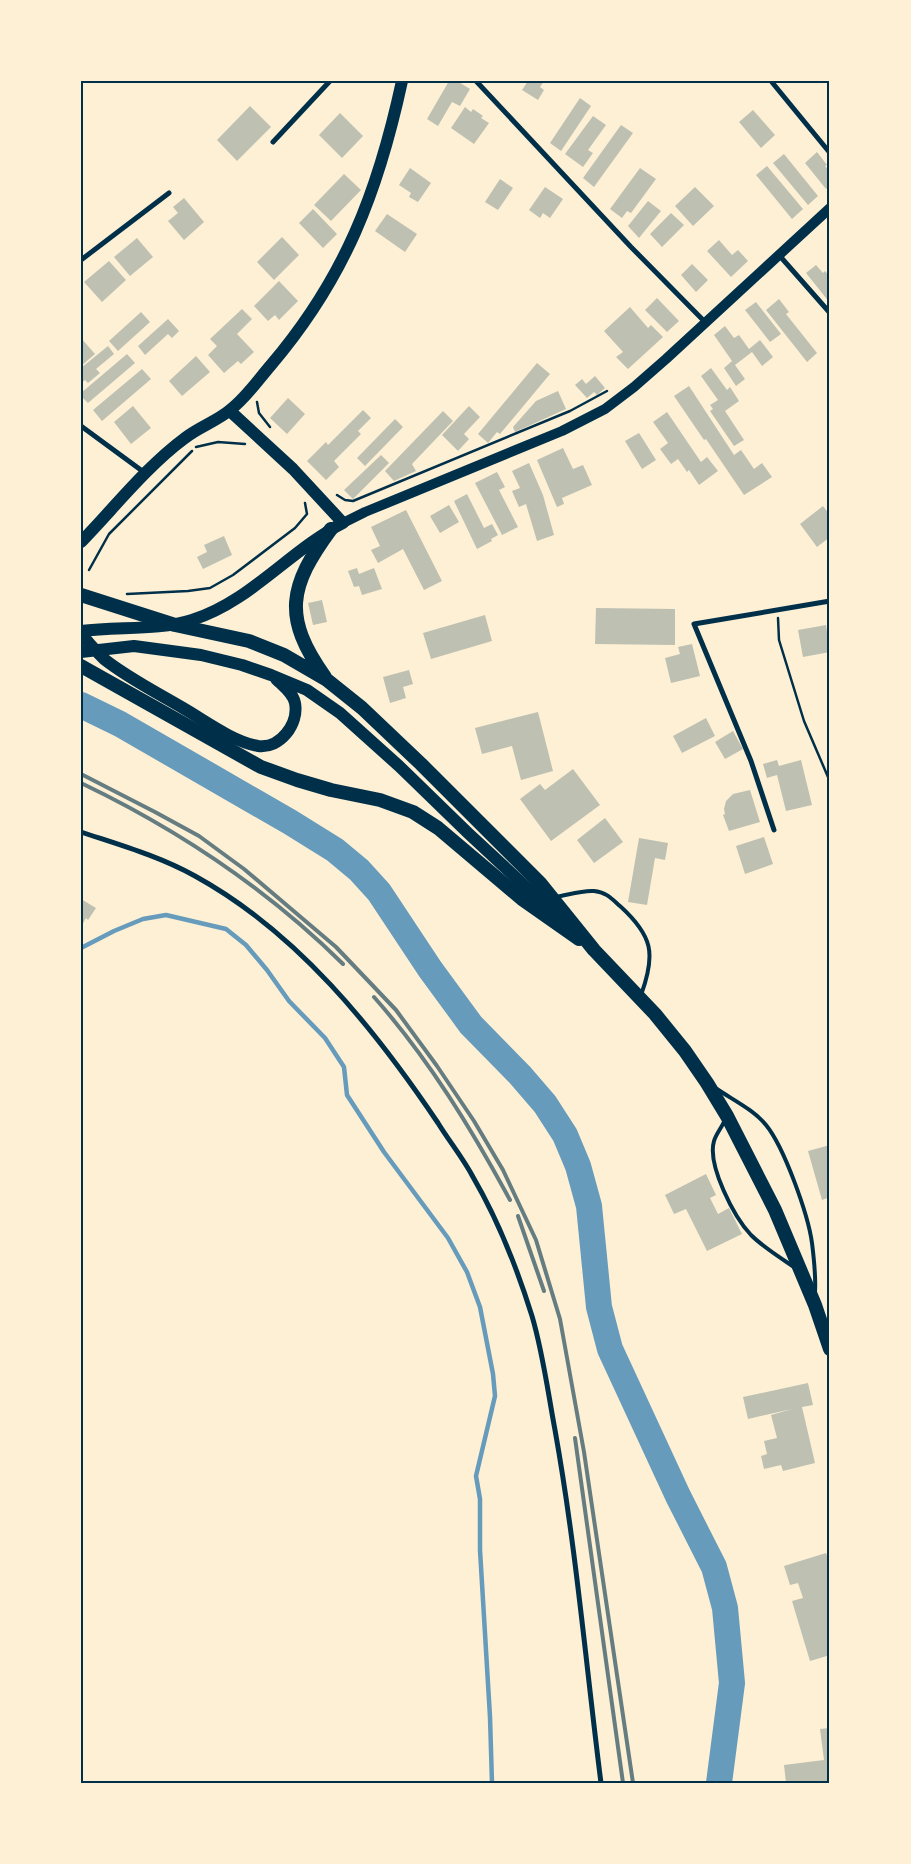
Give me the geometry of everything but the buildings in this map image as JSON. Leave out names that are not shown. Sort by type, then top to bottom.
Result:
[{"type":"highway","points":[[327,680],[306,647],[298,628],[295,611],[297,591],[302,575],[317,548],[337,526]]},
{"type":"highway","points":[[81,595],[175,625],[250,641],[284,655],[327,680],[362,708],[421,764],[540,883],[594,950],[640,997],[685,1051],[707,1083],[727,1116],[775,1210],[815,1304],[830,1349]]},
{"type":"highway","points":[[81,666],[261,767],[296,780],[380,800],[413,812],[438,828],[522,899],[594,950]]},
{"type":"main road","points":[[81,542],[146,474],[185,438],[230,411],[283,351],[308,318],[344,258],[360,224],[386,148],[402,81]]},
{"type":"main road","points":[[271,675],[288,690],[295,702],[295,716],[291,726],[279,742],[268,746],[259,746],[233,736],[121,671],[90,646],[81,632],[106,628],[175,625],[193,620],[228,604],[312,541],[364,512],[590,418],[618,400],[666,359],[830,208]]},
{"type":"main road","points":[[230,411],[293,469],[337,526]]},
{"type":"main road","points":[[81,652],[134,646],[201,655],[242,665],[307,690],[346,718],[399,766],[594,950]]},
{"type":"street","points":[[274,142],[330,81]]},
{"type":"street","points":[[476,81],[631,247],[705,322]]},
{"type":"street","points":[[771,81],[830,153]]},
{"type":"street","points":[[81,260],[169,193]]},
{"type":"street","points":[[779,254],[830,313]]},
{"type":"street","points":[[81,426],[146,474]]},
{"type":"street","points":[[774,830],[751,761],[694,624],[830,601]]},
{"type":"street","points":[[81,832],[154,856],[196,876],[237,903],[276,934],[310,964],[353,1010],[415,1089],[473,1177],[509,1249],[533,1319],[568,1503],[601,1783]]},
{"type":"lane","points":[[552,898],[593,891],[606,894],[630,915],[647,937],[651,958],[640,997]]},
{"type":"lane","points":[[707,1083],[754,1114],[766,1124],[778,1141],[800,1200],[812,1241],[816,1286],[815,1304]]},
{"type":"lane","points":[[727,1116],[714,1141],[714,1160],[718,1179],[749,1233],[762,1245],[802,1273]]},
{"type":"path","points":[[334,493],[345,500],[353,501],[570,411],[610,389],[618,400]]},
{"type":"path","points":[[248,392],[258,402],[259,413],[271,429]]},
{"type":"path","points":[[89,570],[109,534],[196,448],[218,442],[243,443],[250,446]]},
{"type":"path","points":[[124,610],[126,594],[210,588],[233,576],[295,528],[307,514],[305,503],[301,496]]},
{"type":"path","points":[[778,609],[779,640],[804,721],[828,777]]},
{"type":"waterway","points":[[81,705],[120,724],[290,822],[335,850],[359,870],[379,892],[430,969],[471,1025],[520,1075],[545,1104],[565,1135],[578,1166],[589,1206],[599,1307],[610,1349],[678,1496],[714,1567],[725,1608],[732,1683],[719,1783]]},
{"type":"waterway","points":[[81,948],[143,919],[166,915],[226,929],[246,945],[289,1001],[325,1038],[344,1067],[347,1095],[384,1152],[448,1238],[467,1272],[480,1307],[493,1374],[495,1396],[476,1476],[480,1499],[480,1550],[492,1783]]},
{"type":"railway","points":[[81,774],[199,836],[244,869],[336,947],[396,1010],[474,1121],[503,1170],[536,1240],[560,1319],[584,1452],[633,1783]]},
{"type":"railway","points":[[81,783],[152,820],[219,863],[284,911],[343,964]]},
{"type":"railway","points":[[374,997],[413,1044],[448,1094],[510,1200]]},
{"type":"railway","points":[[518,1216],[544,1291]]},
{"type":"railway","points":[[575,1438],[623,1783]]}]
